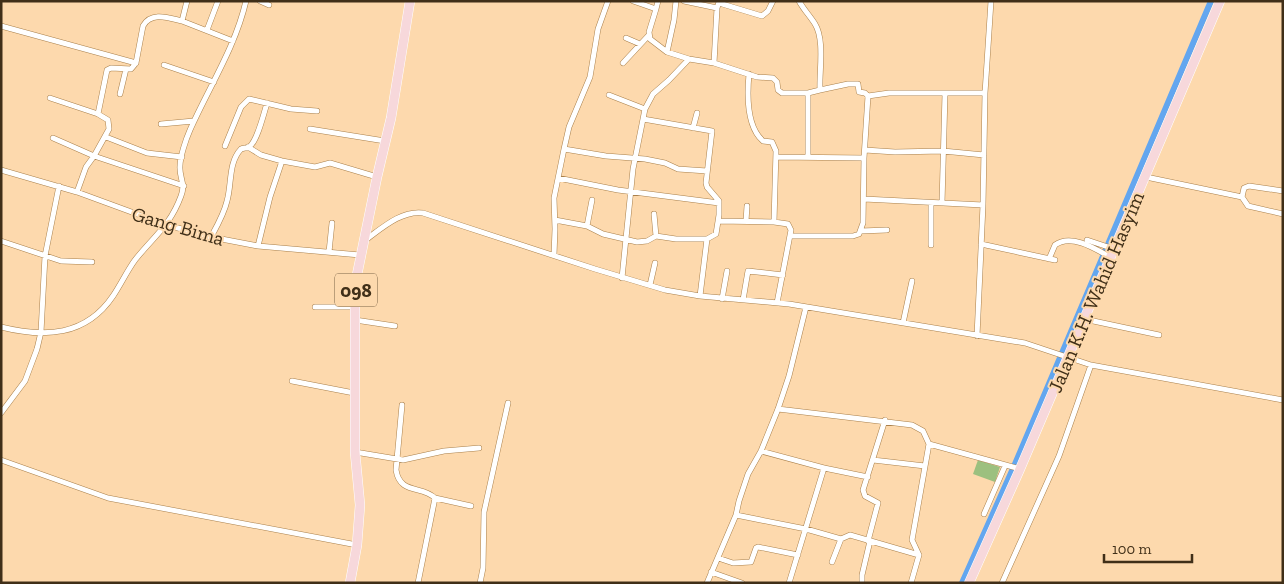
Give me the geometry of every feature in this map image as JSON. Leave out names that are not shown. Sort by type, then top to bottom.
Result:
[{"type":"main road","name":"098","points":[[352,582],[360,505],[355,452],[354,320],[360,255],[395,99],[410,1]]},
{"type":"main road","name":"Jalan K.H. Wahid Hasyim","points":[[969,583],[1083,319],[1107,252],[1146,177],[1220,1]]},
{"type":"street","points":[[182,21],[187,1]]},
{"type":"street","points":[[207,30],[218,1]]},
{"type":"street","points":[[1,327],[41,332],[65,331],[80,326],[92,319],[112,297],[136,259],[167,225],[182,195],[184,186],[180,170],[189,131],[233,41],[246,1]]},
{"type":"street","points":[[260,1],[269,5]]},
{"type":"street","points":[[554,255],[554,198],[564,149],[570,127],[590,77],[599,27],[608,1]]},
{"type":"street","points":[[633,1],[656,9]]},
{"type":"street","points":[[623,63],[649,34],[658,1]]},
{"type":"street","points":[[667,52],[676,1]]},
{"type":"street","points":[[684,1],[718,4],[762,16],[768,11],[773,1]]},
{"type":"street","points":[[799,1],[816,24],[818,31],[821,59],[820,90]]},
{"type":"street","points":[[977,336],[983,205],[985,93],[991,1]]},
{"type":"street","points":[[714,63],[718,4]]},
{"type":"street","points":[[98,114],[107,70],[111,68],[132,68],[136,63],[143,26],[148,19],[159,17],[182,21],[233,41]]},
{"type":"street","points":[[1,26],[136,63]]},
{"type":"street","points":[[649,34],[650,39],[667,52],[689,60],[714,63],[749,74],[773,78],[777,82],[778,90],[782,94],[808,92],[840,85],[855,84],[858,84],[859,92],[865,93],[868,96],[882,93],[985,93]]},
{"type":"street","points":[[626,38],[640,44]]},
{"type":"street","points":[[622,278],[635,158],[645,109],[653,94],[689,60]]},
{"type":"street","points":[[164,65],[214,82]]},
{"type":"street","points":[[120,94],[126,69]]},
{"type":"street","points":[[749,74],[748,111],[758,136],[763,141],[773,143],[777,157],[774,222]]},
{"type":"street","points":[[808,92],[808,157]]},
{"type":"street","points":[[609,94],[645,109]]},
{"type":"street","points":[[942,203],[945,94]]},
{"type":"street","points":[[791,236],[853,236],[858,235],[861,231],[864,219],[864,150],[868,96]]},
{"type":"street","points":[[50,98],[106,117],[109,123],[106,137],[86,166],[77,192]]},
{"type":"street","points":[[225,146],[241,107],[245,102],[252,99],[291,108],[318,111]]},
{"type":"street","points":[[212,237],[226,204],[231,172],[237,154],[241,149],[252,144],[267,103]]},
{"type":"street","points":[[693,128],[697,113]]},
{"type":"street","points":[[555,220],[586,226],[604,234],[626,240],[644,241],[656,236],[676,239],[707,239],[716,234],[719,203],[717,197],[706,185],[712,132],[643,119]]},
{"type":"street","points":[[161,124],[194,121]]},
{"type":"street","points":[[310,129],[385,141]]},
{"type":"street","points":[[106,137],[147,152],[182,157]]},
{"type":"street","points":[[53,138],[94,156],[184,186]]},
{"type":"street","points":[[248,147],[261,155],[282,161],[315,166],[330,163],[377,177]]},
{"type":"street","points":[[564,149],[665,163],[678,169],[707,171]]},
{"type":"street","points":[[864,150],[887,152],[943,151],[984,155]]},
{"type":"street","points":[[777,157],[864,158]]},
{"type":"street","points":[[258,246],[270,197],[282,161]]},
{"type":"street","name":"Gang Bima","points":[[1,170],[77,192],[167,225],[212,237],[258,246],[360,255]]},
{"type":"street","points":[[1146,177],[1242,197],[1248,206],[1283,214]]},
{"type":"street","points":[[558,178],[631,191],[719,203]]},
{"type":"street","points":[[1,413],[27,377],[37,349],[41,332],[45,256],[58,186]]},
{"type":"street","points":[[1242,197],[1244,188],[1249,186],[1283,191]]},
{"type":"street","points":[[864,199],[983,205]]},
{"type":"street","points":[[586,226],[592,200]]},
{"type":"street","points":[[931,203],[931,245]]},
{"type":"street","points":[[746,220],[747,206]]},
{"type":"street","points":[[363,241],[402,216],[418,212],[430,214],[622,278],[700,296],[806,307],[1026,343],[1091,365],[1283,400]]},
{"type":"street","points":[[654,214],[656,236]]},
{"type":"street","points":[[718,220],[746,220],[788,224],[791,229],[791,236],[777,303]]},
{"type":"street","points":[[329,252],[332,223]]},
{"type":"street","points":[[861,231],[887,230]]},
{"type":"street","points":[[700,296],[707,239]]},
{"type":"street","points":[[1049,259],[1055,245],[1063,240],[1107,252]]},
{"type":"street","points":[[1087,240],[1098,244],[1107,252]]},
{"type":"street","points":[[1,241],[61,261],[92,262]]},
{"type":"street","points":[[981,244],[1056,260]]},
{"type":"street","points":[[650,285],[655,263]]},
{"type":"street","points":[[722,299],[727,271]]},
{"type":"street","points":[[743,300],[748,271],[783,275]]},
{"type":"street","points":[[903,323],[912,281]]},
{"type":"street","points":[[315,307],[355,307]]},
{"type":"street","points":[[707,583],[736,515],[746,479],[761,451],[778,409],[789,376],[806,307]]},
{"type":"street","points":[[1083,319],[1159,335]]},
{"type":"street","points":[[354,320],[395,326]]},
{"type":"street","points":[[1002,583],[1059,456],[1091,365]]},
{"type":"street","points":[[292,381],[354,393]]},
{"type":"street","points":[[480,583],[483,568],[484,512],[508,403]]},
{"type":"street","points":[[402,405],[397,460],[397,476],[402,484],[430,494],[435,498],[471,506]]},
{"type":"street","points":[[778,409],[885,420],[912,425],[920,428],[925,433],[929,444],[912,540],[919,555],[911,583]]},
{"type":"street","points":[[862,583],[862,575],[878,503],[864,494],[864,490],[885,420]]},
{"type":"street","points":[[929,444],[1019,469]]},
{"type":"street","points":[[355,452],[397,460],[444,451],[479,448]]},
{"type":"street","points":[[761,451],[824,468],[868,477]]},
{"type":"street","points":[[1,460],[108,498],[357,545]]},
{"type":"street","points":[[873,460],[925,466]]},
{"type":"street","points":[[984,514],[1006,466]]},
{"type":"street","points":[[789,583],[824,468]]},
{"type":"street","points":[[418,583],[435,498]]},
{"type":"street","points":[[736,515],[841,539],[850,535],[919,555]]},
{"type":"street","points":[[832,562],[841,539]]},
{"type":"street","points":[[718,558],[730,563],[748,563],[752,561],[755,550],[758,547],[798,555]]},
{"type":"street","points":[[711,572],[742,583]]},
{"type":"green space","points":[[978,460],[1000,467],[995,482],[973,474]]},
{"type":"waterway","points":[[962,583],[1015,464],[1211,1]]}]
